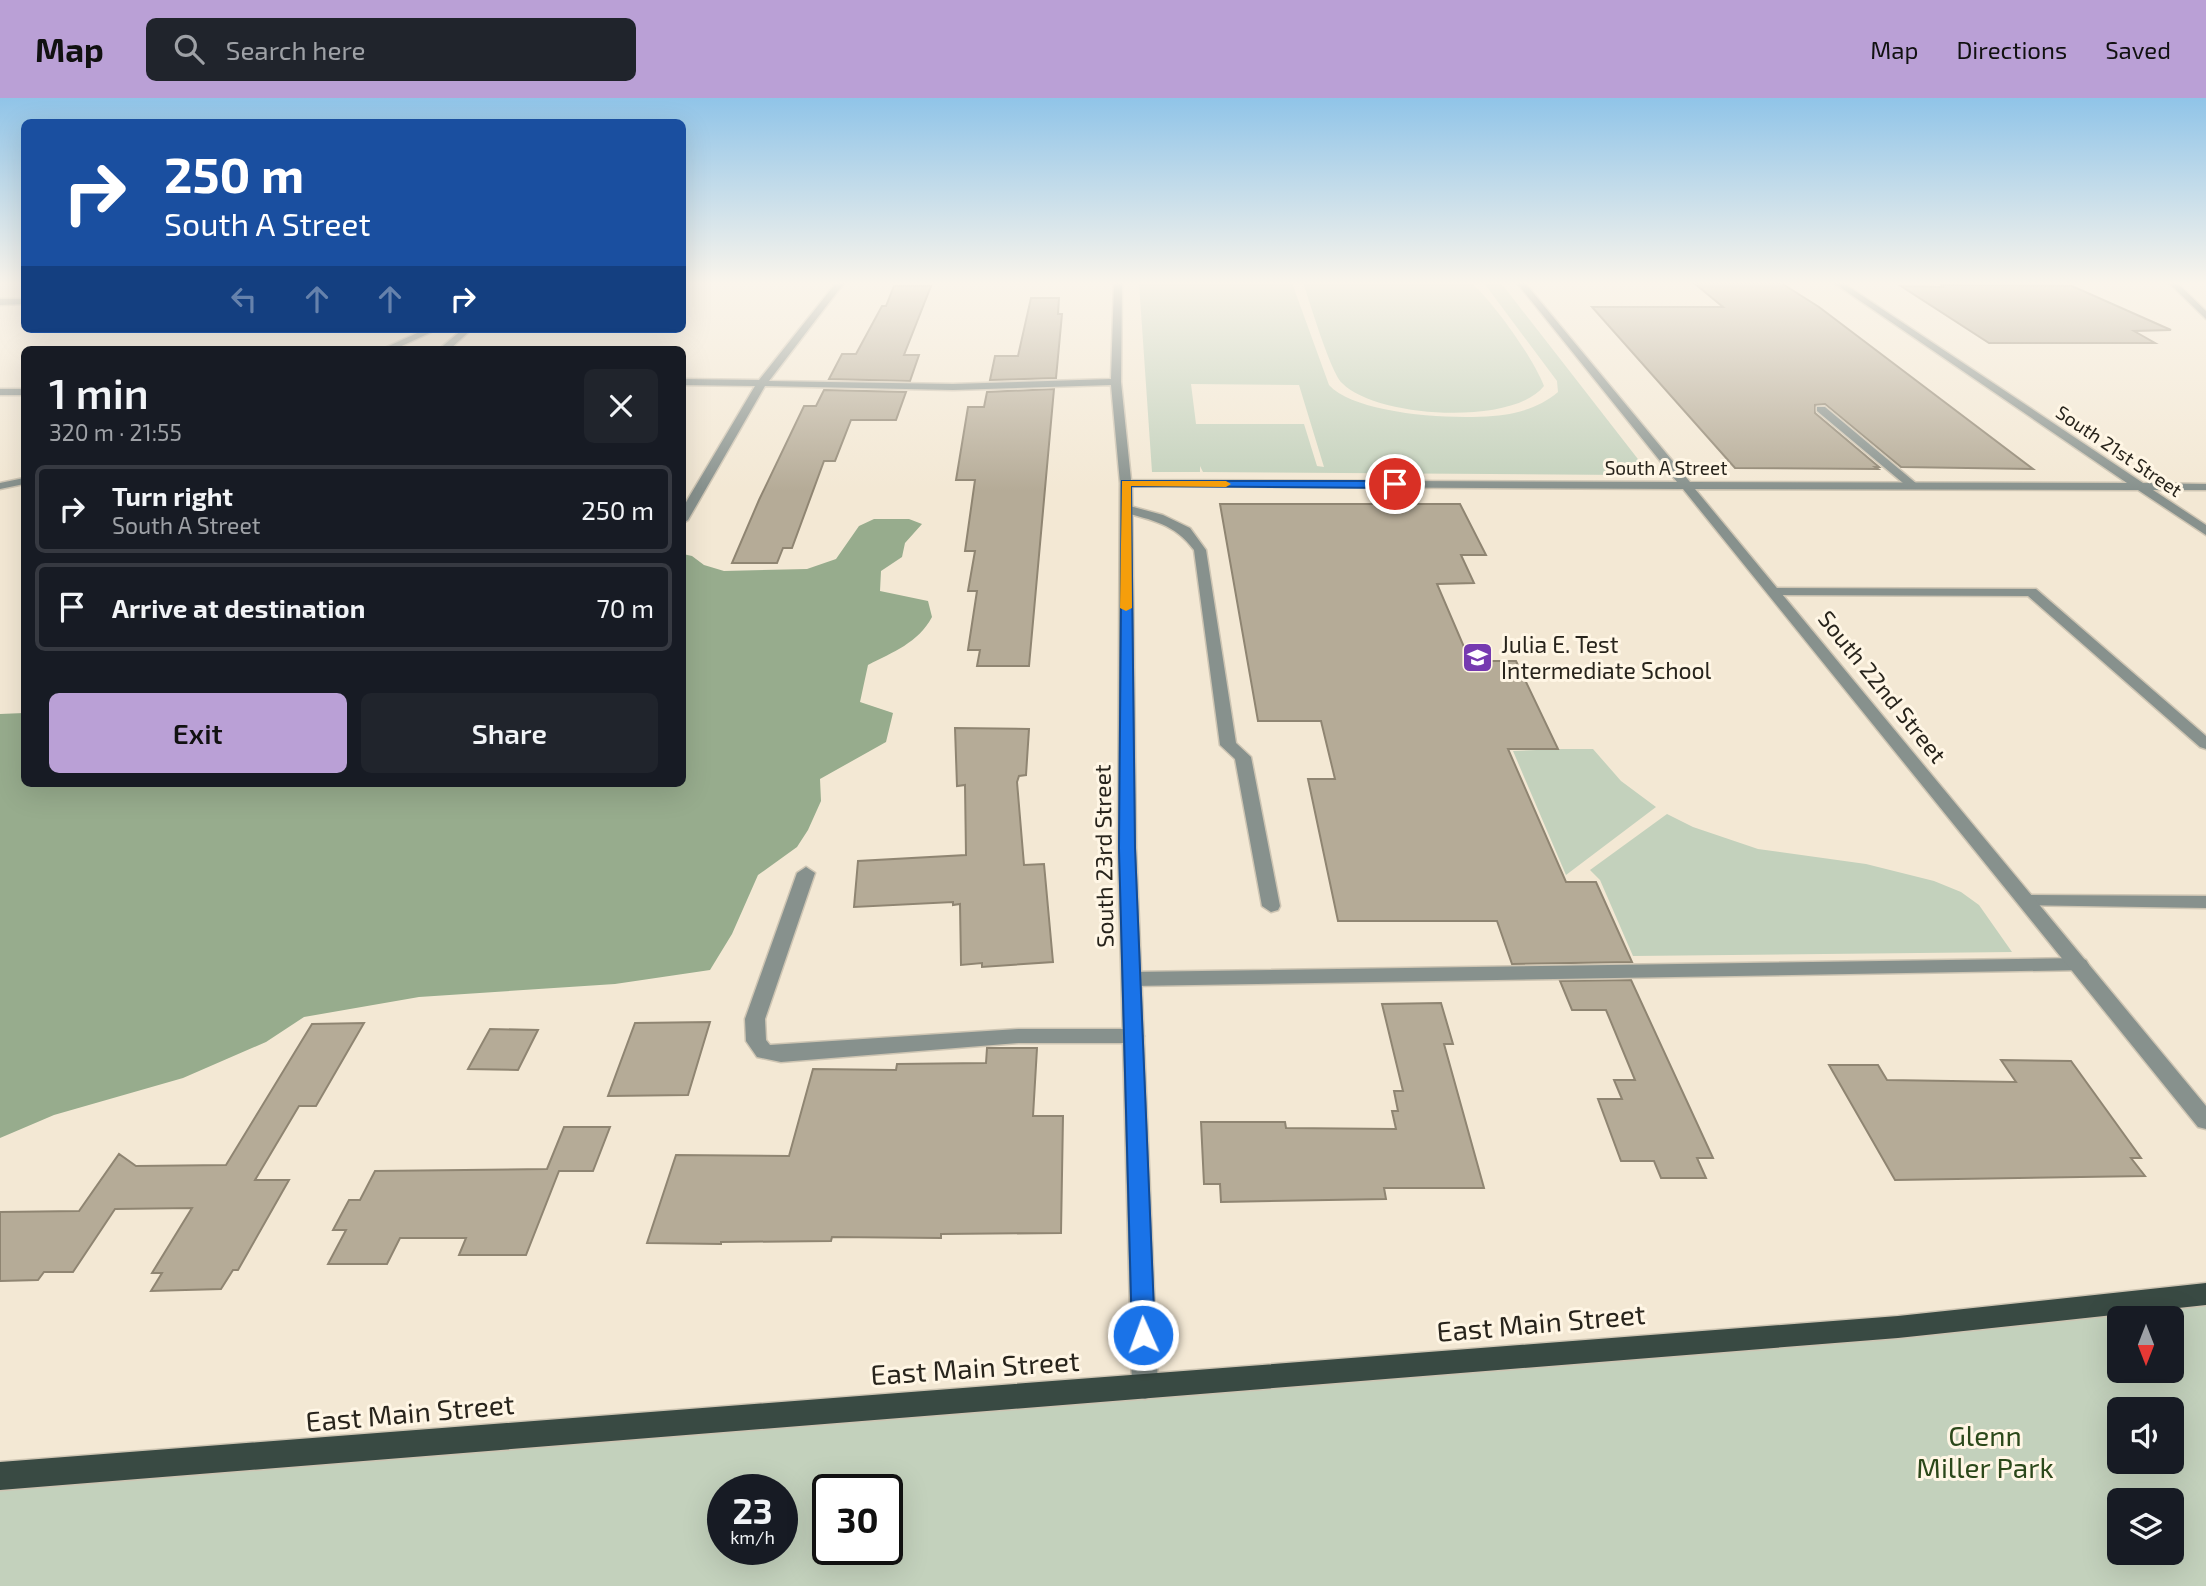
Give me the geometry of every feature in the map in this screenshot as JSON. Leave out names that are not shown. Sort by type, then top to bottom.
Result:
[{"type":"main road","name":"East Main Street","points":[[0,1476],[1898,1327],[2206,1294]]},
{"type":"street","points":[[686,513],[762,383],[785,352]]},
{"type":"street","name":"South 23rd Street","points":[[1117,352],[1116,383],[1126,483],[1127,822],[1145,1387]]},
{"type":"street","name":"South 22nd Street","points":[[1579,352],[2206,1121]]},
{"type":"street","name":"South 21st Street","points":[[1943,352],[2206,531]]},
{"type":"street","points":[[686,382],[968,387],[1116,383]]},
{"type":"street","points":[[0,392],[21,392]]},
{"type":"street","points":[[1821,409],[1913,486]]},
{"type":"street","points":[[0,486],[21,482]]},
{"type":"street","name":"South A Street","points":[[1126,483],[2206,488]]},
{"type":"street","points":[[1126,509],[1159,518],[1186,531],[1200,550],[1228,745],[1243,757],[1271,906]]},
{"type":"street","points":[[1775,592],[2031,592],[2206,744]]},
{"type":"street","points":[[806,873],[755,1019],[756,1041],[764,1052],[782,1054],[1018,1036],[1133,1036]]},
{"type":"street","points":[[2027,901],[2206,902]]},
{"type":"street","points":[[1132,979],[2079,965]]},
{"type":"green space","points":[[1144,352],[1317,352],[1329,385],[1344,396],[1390,410],[1446,417],[1472,417],[1520,411],[1543,402],[1558,392],[1557,381],[1536,352],[1555,352],[1641,463],[1643,472],[1627,475],[1203,472],[1200,466],[1200,472],[1152,472]],"holes":[[[1191,384],[1299,385],[1324,467],[1317,466],[1304,424],[1196,424]]]},
{"type":"green space","points":[[1327,352],[1526,352],[1544,386],[1528,399],[1504,407],[1444,413],[1384,404],[1359,395],[1337,376]]},
{"type":"green space","points":[[874,519],[909,519],[922,524],[905,543],[902,557],[881,571],[880,591],[928,601],[932,617],[912,640],[868,665],[860,702],[893,713],[886,742],[820,779],[821,801],[808,830],[797,847],[758,875],[732,934],[710,970],[615,984],[419,997],[304,1017],[266,1042],[183,1078],[54,1115],[0,1138],[0,714],[21,713],[21,787],[686,787],[686,555],[704,565],[724,571],[807,569],[836,559],[859,526]]},
{"type":"green space","points":[[1593,749],[1621,781],[1656,807],[1566,875],[1513,751]]},
{"type":"green space","points":[[1667,814],[1693,827],[1758,849],[1866,864],[1934,881],[1961,892],[1979,905],[2012,952],[1633,956],[1600,880],[1590,870]]},
{"type":"green space","name":"Glenn Miller Park","points":[[2206,1294],[2206,1586],[0,1586],[0,1476]]},
{"type":"building","points":[[905,352],[904,355],[919,355],[910,381],[829,379],[842,354]]},
{"type":"building","points":[[1019,352],[1058,352],[1056,378],[990,380],[995,356],[1018,356]]},
{"type":"building","points":[[1632,352],[1879,352],[2033,469],[1901,467],[1825,404],[1815,405],[1815,413],[1879,467],[1875,467],[1878,469],[1735,468]]},
{"type":"building","points":[[1054,389],[1029,666],[977,666],[980,650],[968,650],[977,591],[968,591],[975,551],[965,551],[975,480],[956,480],[968,407],[984,407],[987,392]]},
{"type":"building","points":[[824,390],[906,392],[896,420],[851,420],[835,461],[824,461],[792,548],[783,548],[777,563],[732,563],[804,406],[816,406]]},
{"type":"building","name":"Julia E. Test Intermediate School","points":[[1220,504],[1460,504],[1486,555],[1461,555],[1474,583],[1437,584],[1470,661],[1516,661],[1558,749],[1508,749],[1566,882],[1596,882],[1632,962],[1512,964],[1497,921],[1338,921],[1308,779],[1335,779],[1321,721],[1258,721]]},
{"type":"building","points":[[955,728],[1029,729],[1026,775],[1019,776],[1017,782],[1024,865],[1044,864],[1053,962],[982,967],[982,963],[961,965],[960,904],[953,905],[953,902],[854,907],[858,861],[966,855],[965,785],[957,786]]},
{"type":"building","points":[[1631,980],[1713,1158],[1697,1158],[1706,1178],[1661,1178],[1654,1161],[1621,1161],[1598,1099],[1622,1099],[1614,1080],[1635,1080],[1606,1010],[1572,1010],[1560,981]]},
{"type":"building","points":[[1441,1003],[1453,1044],[1444,1044],[1484,1188],[1384,1188],[1386,1199],[1221,1202],[1220,1184],[1204,1184],[1201,1122],[1285,1122],[1286,1128],[1396,1129],[1392,1111],[1398,1111],[1394,1091],[1403,1091],[1382,1004]]},
{"type":"building","points":[[710,1022],[688,1095],[608,1096],[635,1023]]},
{"type":"building","points":[[364,1023],[316,1106],[299,1106],[255,1180],[289,1180],[238,1270],[233,1270],[221,1289],[151,1291],[162,1273],[152,1273],[192,1208],[115,1209],[73,1272],[44,1272],[38,1280],[0,1281],[0,1212],[79,1211],[119,1154],[136,1166],[226,1165],[312,1024]]},
{"type":"building","points":[[490,1029],[538,1030],[518,1070],[468,1069]]},
{"type":"building","points":[[987,1048],[1037,1048],[1033,1116],[1063,1116],[1061,1233],[941,1234],[941,1238],[832,1237],[831,1241],[721,1244],[647,1243],[676,1155],[789,1156],[813,1069],[896,1070],[897,1064],[986,1063]]},
{"type":"building","points":[[2001,1060],[2071,1061],[2141,1158],[2131,1158],[2145,1176],[1895,1180],[1829,1065],[1878,1065],[1887,1080],[2016,1082]]},
{"type":"building","points":[[564,1127],[610,1127],[593,1171],[559,1171],[526,1255],[459,1255],[466,1238],[400,1238],[387,1264],[328,1264],[346,1230],[333,1230],[349,1200],[360,1200],[375,1171],[547,1169]]},
{"type":"slow traffic","points":[[1126,608],[1126,483],[1226,484]]},
{"type":"place","name":"Julia E. Test Intermediate School","points":[[1478,658]]},
{"type":"route","points":[[1143,1335],[1127,848],[1126,483],[1395,484]]}]
